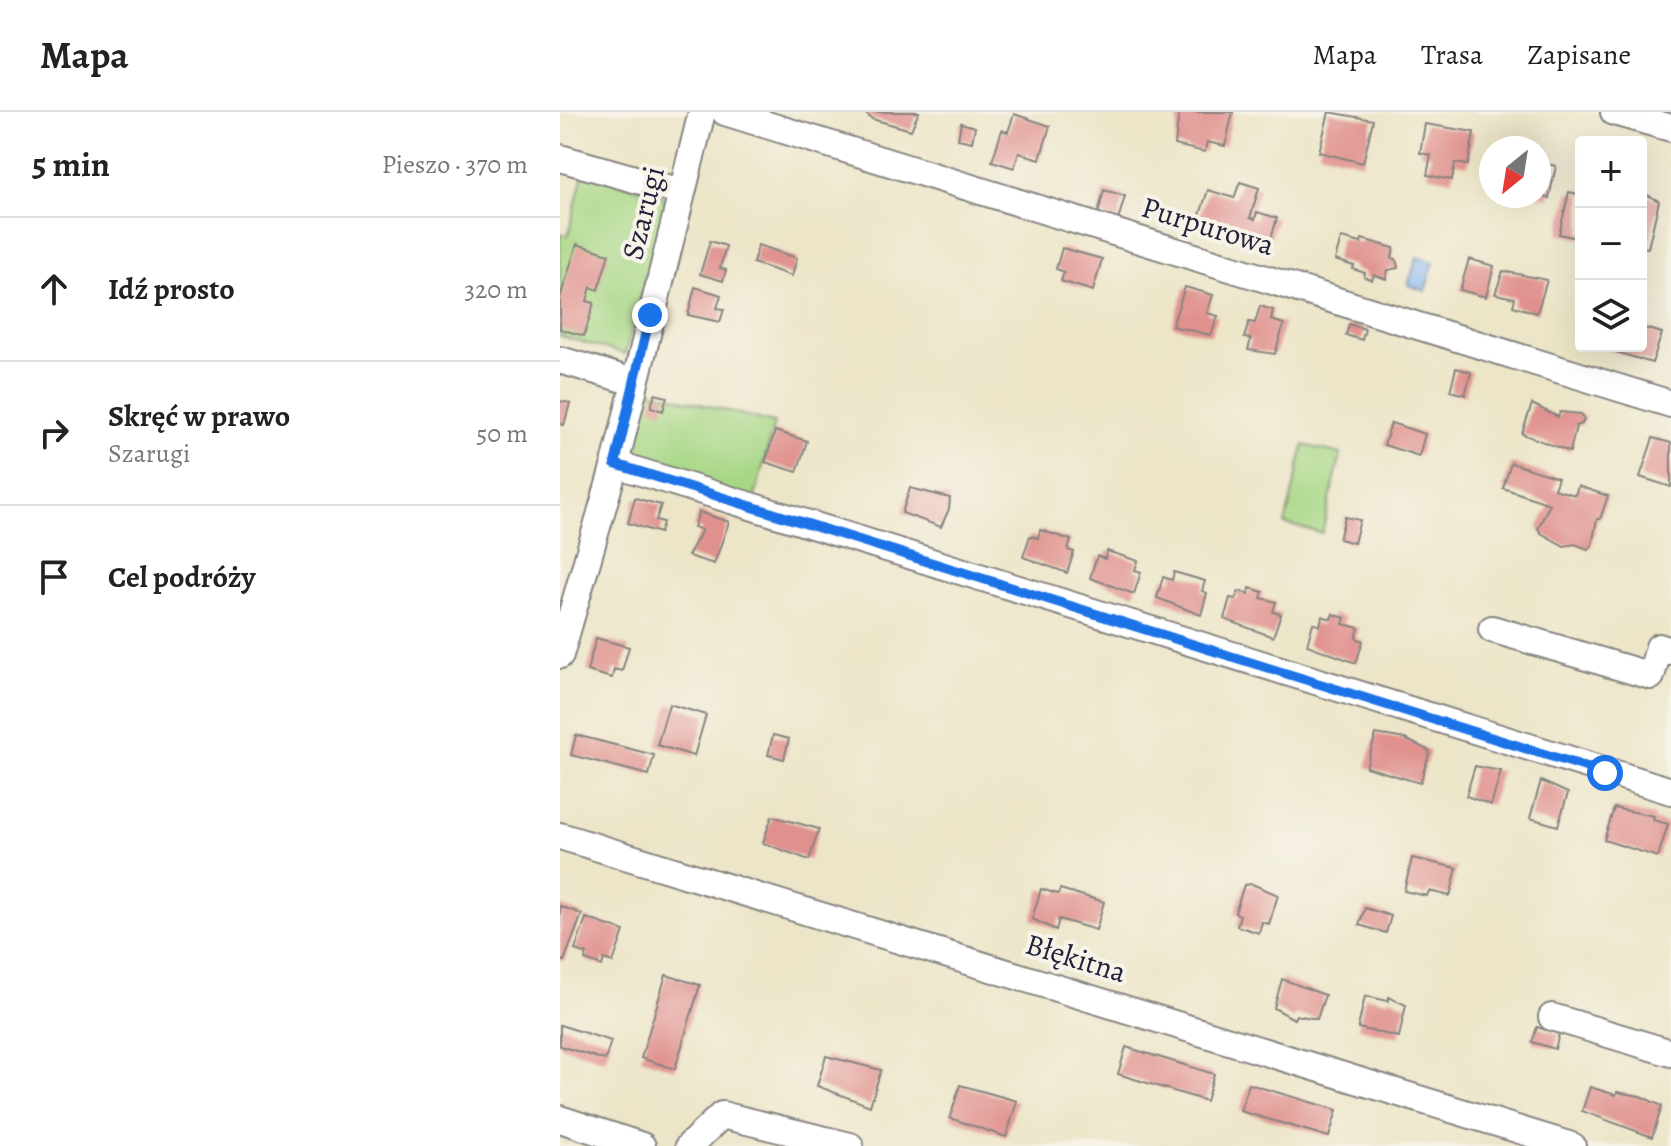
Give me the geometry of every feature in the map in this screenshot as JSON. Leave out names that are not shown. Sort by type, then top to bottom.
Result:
[{"type":"street","name":"Szarugi","points":[[560,655],[615,464],[702,112]]},
{"type":"street","name":"Purpurowa","points":[[725,112],[1671,404]]},
{"type":"street","points":[[1614,112],[1671,128]]},
{"type":"street","points":[[560,158],[681,192]]},
{"type":"street","points":[[560,360],[634,382]]},
{"type":"street","points":[[615,464],[1671,791]]},
{"type":"street","points":[[1492,629],[1651,676],[1665,649]]},
{"type":"street","name":"Błękitna","points":[[560,836],[1572,1146]]},
{"type":"street","points":[[1552,1017],[1671,1053]]},
{"type":"street","points":[[689,1146],[722,1115],[850,1146]]},
{"type":"street","points":[[560,1119],[642,1146]]},
{"type":"green space","points":[[583,173],[661,194],[666,203],[625,354],[560,336],[560,234],[568,236]]},
{"type":"green space","points":[[644,389],[774,423],[753,504],[639,468],[629,445]]},
{"type":"green space","points":[[1304,445],[1341,454],[1322,533],[1285,524]]},
{"type":"water","points":[[1417,257],[1434,262],[1425,291],[1408,285]]},
{"type":"building","points":[[864,112],[919,112],[911,130],[872,119]]},
{"type":"building","points":[[1179,112],[1233,112],[1225,146],[1207,142],[1205,152],[1175,145]]},
{"type":"building","points":[[1329,112],[1373,120],[1363,163],[1319,152]]},
{"type":"building","points":[[1014,114],[1050,126],[1040,159],[1019,153],[1014,168],[992,161],[1002,130],[1008,132]]},
{"type":"building","points":[[961,123],[975,127],[972,142],[958,139]]},
{"type":"building","points":[[1425,124],[1474,132],[1468,165],[1455,163],[1452,180],[1427,175],[1431,155],[1420,153]]},
{"type":"building","points":[[1551,165],[1556,166],[1551,189]]},
{"type":"building","points":[[1240,182],[1259,188],[1250,218],[1255,219],[1257,212],[1277,218],[1269,245],[1248,239],[1250,233],[1199,218],[1208,190],[1234,198]]},
{"type":"building","points":[[1104,190],[1125,196],[1118,220],[1098,214]]},
{"type":"building","points":[[1569,192],[1575,193],[1575,238],[1559,234]]},
{"type":"building","points":[[1647,195],[1659,201],[1647,248]]},
{"type":"building","points":[[1341,238],[1361,243],[1362,239],[1394,248],[1392,258],[1396,259],[1398,268],[1388,270],[1386,279],[1374,275],[1372,280],[1364,277],[1365,273],[1353,269],[1354,266],[1335,260]]},
{"type":"building","points":[[710,241],[726,246],[720,268],[726,270],[723,281],[700,274]]},
{"type":"building","points":[[577,244],[609,254],[598,290],[591,287],[587,301],[594,303],[584,336],[560,329],[560,298]]},
{"type":"building","points":[[758,245],[797,258],[792,276],[753,263]]},
{"type":"building","points":[[1062,248],[1102,259],[1093,291],[1061,281],[1064,272],[1056,269]]},
{"type":"building","points":[[1469,259],[1494,266],[1486,297],[1460,290]]},
{"type":"building","points":[[1503,271],[1547,280],[1537,313],[1513,306],[1515,298],[1495,294]]},
{"type":"building","points":[[695,287],[721,295],[717,308],[724,309],[720,322],[688,315]]},
{"type":"building","points":[[1185,287],[1213,295],[1207,313],[1218,316],[1211,335],[1172,326]]},
{"type":"building","points":[[1260,306],[1273,310],[1271,320],[1284,324],[1275,354],[1248,350],[1251,339],[1244,338],[1249,322],[1255,323]]},
{"type":"building","points":[[1349,324],[1365,329],[1362,340],[1346,335]]},
{"type":"building","points":[[1647,329],[1662,333],[1652,363],[1616,352],[1647,352]]},
{"type":"building","points":[[1456,368],[1471,372],[1465,395],[1450,391]]},
{"type":"building","points":[[655,394],[667,397],[663,411],[651,407]]},
{"type":"building","points":[[560,401],[570,403],[564,425],[560,424]]},
{"type":"building","points":[[1532,404],[1558,417],[1560,412],[1581,414],[1584,418],[1582,424],[1576,426],[1570,452],[1522,434]]},
{"type":"building","points":[[1391,423],[1425,434],[1419,456],[1384,445]]},
{"type":"building","points":[[775,431],[807,441],[797,472],[765,462]]},
{"type":"building","points":[[1653,438],[1671,443],[1671,487],[1640,477]]},
{"type":"building","points":[[1511,463],[1558,478],[1554,489],[1575,495],[1578,486],[1608,496],[1588,549],[1575,544],[1564,546],[1541,533],[1538,528],[1550,504],[1503,488]]},
{"type":"building","points":[[910,488],[950,498],[941,527],[902,513]]},
{"type":"building","points":[[635,498],[661,505],[656,520],[663,522],[660,533],[628,523]]},
{"type":"building","points":[[699,512],[729,522],[714,564],[688,556],[702,530],[694,527]]},
{"type":"building","points":[[1345,517],[1360,520],[1354,543],[1339,539]]},
{"type":"building","points":[[1040,530],[1071,540],[1068,550],[1074,552],[1067,573],[1023,557],[1030,536],[1038,538]]},
{"type":"building","points":[[1107,551],[1138,561],[1135,570],[1141,572],[1134,594],[1090,578],[1097,556],[1105,559]]},
{"type":"building","points":[[1174,572],[1205,581],[1202,591],[1207,593],[1201,615],[1157,598],[1163,577],[1172,580]]},
{"type":"building","points":[[1250,588],[1263,592],[1261,598],[1276,602],[1273,612],[1281,614],[1273,637],[1224,619],[1230,598],[1236,599],[1239,591],[1249,594]]},
{"type":"building","points":[[1333,614],[1345,618],[1343,624],[1359,628],[1356,638],[1363,641],[1356,663],[1307,645],[1313,623],[1320,626],[1322,616],[1331,619]]},
{"type":"building","points":[[596,638],[629,647],[622,671],[614,669],[612,678],[587,671]]},
{"type":"building","points":[[669,704],[706,715],[694,756],[657,745]]},
{"type":"building","points":[[1376,734],[1405,739],[1430,751],[1420,783],[1366,767]]},
{"type":"building","points":[[576,735],[654,755],[649,775],[571,755]]},
{"type":"building","points":[[773,735],[789,739],[784,759],[768,755]]},
{"type":"building","points":[[1475,766],[1501,771],[1491,805],[1466,796]]},
{"type":"building","points":[[1541,781],[1568,793],[1558,826],[1530,818]]},
{"type":"building","points":[[1614,808],[1654,816],[1653,820],[1668,824],[1658,857],[1604,840]]},
{"type":"building","points":[[772,816],[819,829],[809,860],[763,843]]},
{"type":"building","points":[[1412,858],[1457,868],[1450,896],[1429,891],[1427,896],[1404,891]]},
{"type":"building","points":[[1252,884],[1278,895],[1269,924],[1262,922],[1259,933],[1237,926],[1240,915],[1235,913],[1244,885]]},
{"type":"building","points":[[1041,889],[1058,894],[1060,889],[1104,902],[1096,930],[1059,919],[1056,930],[1032,919]]},
{"type":"building","points":[[560,906],[582,914],[564,961],[560,960]]},
{"type":"building","points":[[1365,908],[1391,916],[1386,933],[1359,925]]},
{"type":"building","points":[[586,918],[624,931],[613,962],[604,959],[602,966],[585,960],[587,954],[575,950]]},
{"type":"building","points":[[666,975],[700,985],[675,1069],[641,1058]]},
{"type":"building","points":[[1282,979],[1325,995],[1317,1019],[1296,1015],[1294,1019],[1274,1008]]},
{"type":"building","points":[[1365,996],[1388,1001],[1389,997],[1406,1005],[1399,1037],[1358,1028]]},
{"type":"building","points":[[560,1025],[611,1041],[605,1060],[560,1046]]},
{"type":"building","points":[[1537,1027],[1559,1034],[1555,1049],[1532,1042]]},
{"type":"building","points":[[1126,1047],[1214,1074],[1206,1101],[1118,1074]]},
{"type":"building","points":[[826,1056],[881,1070],[870,1106],[817,1086]]},
{"type":"building","points":[[1249,1084],[1337,1110],[1329,1137],[1240,1111]]},
{"type":"building","points":[[960,1085],[1017,1101],[1006,1137],[950,1118]]},
{"type":"building","points":[[1590,1087],[1616,1095],[1617,1092],[1640,1096],[1662,1106],[1652,1137],[1582,1111]]},
{"type":"route","points":[[650,315],[615,464],[1605,773]]}]
